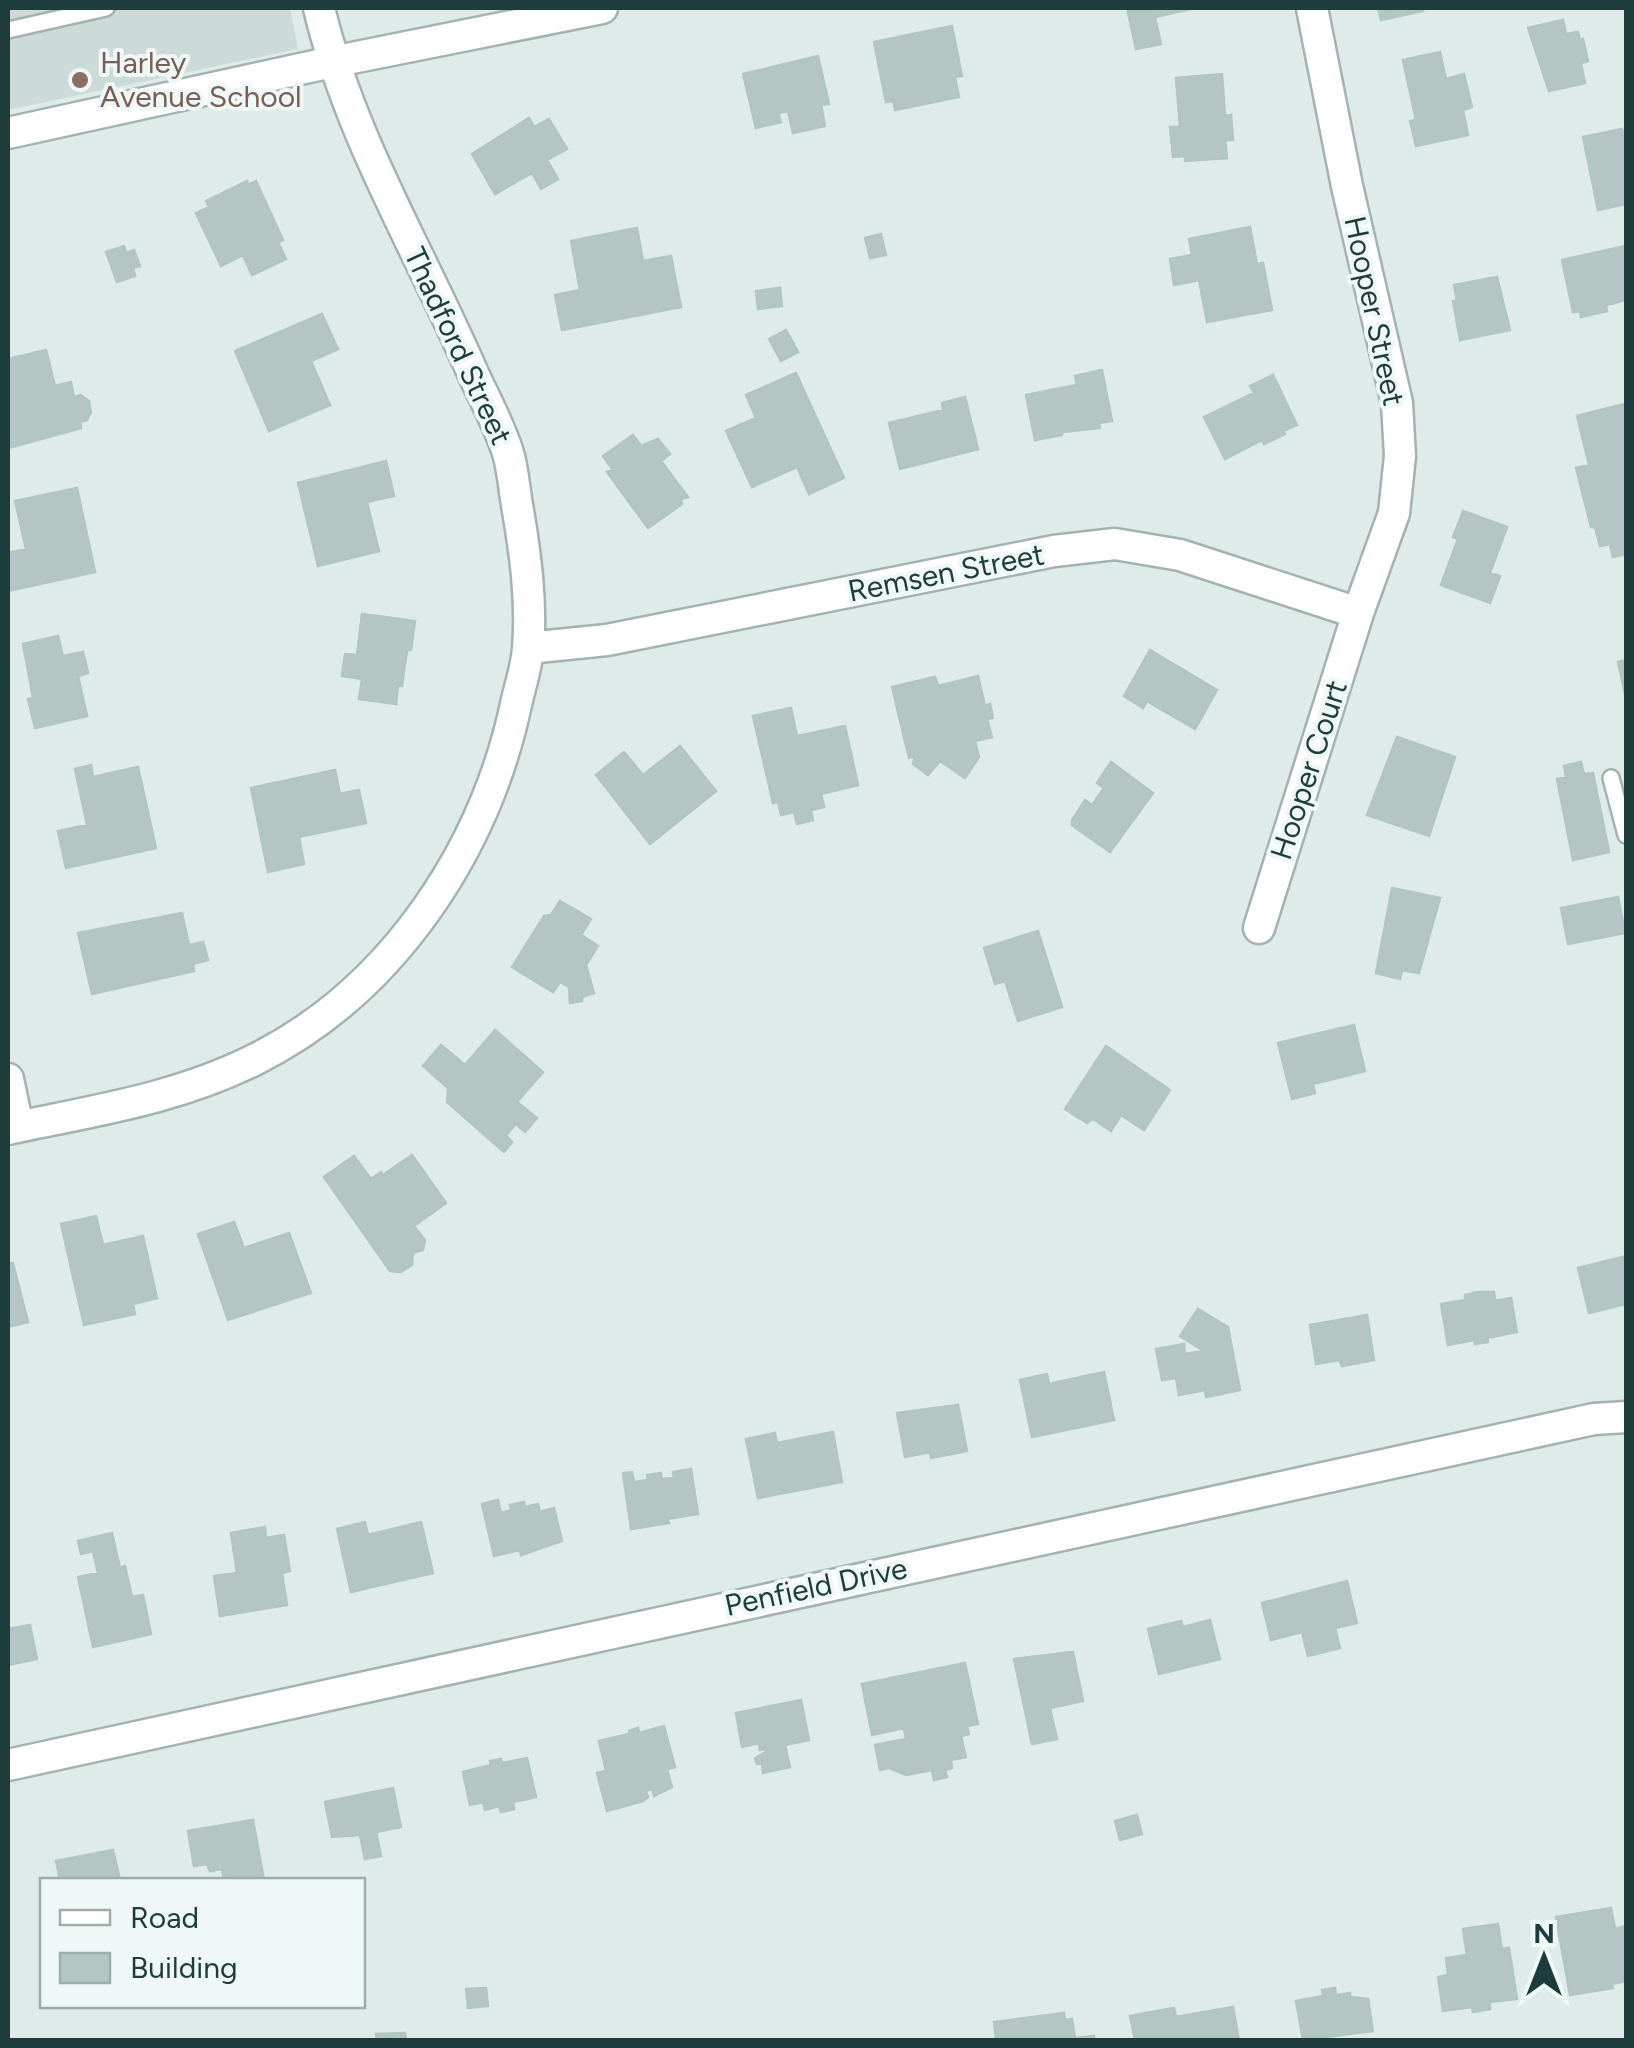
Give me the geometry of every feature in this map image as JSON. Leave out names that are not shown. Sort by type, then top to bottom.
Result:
[{"type":"street","name":"Thadford Street","points":[[12,1128],[168,1096],[256,1060],[335,1010],[400,946],[455,866],[485,808],[508,742],[528,648],[526,553],[508,453],[440,298],[396,213],[332,62],[319,8]]},
{"type":"street","points":[[8,133],[602,8]]},
{"type":"street","name":"Hooper Street","points":[[1312,8],[1347,186],[1397,403],[1400,456],[1394,512],[1358,613]]},
{"type":"street","name":"Remsen Street","points":[[528,648],[608,640],[1054,551],[1115,544],[1180,555],[1358,613]]},
{"type":"street","name":"Hooper Court","points":[[1259,928],[1358,613]]},
{"type":"street","points":[[8,1079],[12,1128]]},
{"type":"street","name":"Penfield Drive","points":[[8,1764],[1575,1422],[1626,1417]]},
{"type":"lane","points":[[8,30],[106,8]]},
{"type":"lane","points":[[1611,778],[1626,835]]},
{"type":"shaded area","name":"Harley Avenue School","points":[[8,8],[290,8],[298,49],[8,110]]},
{"type":"building","points":[[1127,8],[1195,8],[1155,17],[1161,44],[1136,49]]},
{"type":"building","points":[[1378,8],[1423,8],[1423,11],[1381,20]]},
{"type":"building","points":[[1563,20],[1566,34],[1578,32],[1580,40],[1583,39],[1588,61],[1581,63],[1585,83],[1549,91],[1528,28]]},
{"type":"building","points":[[952,26],[962,76],[955,77],[959,97],[895,110],[893,101],[886,102],[874,42]]},
{"type":"building","points":[[1440,52],[1446,79],[1464,74],[1472,107],[1463,110],[1468,135],[1416,146],[1410,121],[1416,120],[1403,60]]},
{"type":"building","points":[[818,56],[829,104],[821,105],[825,126],[793,133],[788,111],[778,113],[781,122],[756,128],[743,74]]},
{"type":"building","points":[[1222,74],[1225,116],[1231,115],[1233,140],[1225,140],[1227,158],[1185,161],[1185,156],[1173,157],[1170,127],[1180,127],[1176,78]]},
{"type":"building","points":[[529,118],[534,127],[549,119],[567,149],[547,160],[558,179],[541,189],[532,173],[495,194],[472,154]]},
{"type":"building","points":[[1622,129],[1626,143],[1626,204],[1598,210],[1583,137]]},
{"type":"building","points":[[247,181],[248,185],[256,181],[283,240],[278,242],[286,259],[252,275],[243,255],[221,266],[196,213],[209,207],[206,201]]},
{"type":"building","points":[[1250,227],[1257,264],[1263,263],[1272,310],[1207,322],[1199,280],[1174,285],[1170,259],[1192,255],[1189,239]]},
{"type":"building","points":[[637,228],[643,261],[671,256],[681,307],[562,330],[555,295],[580,290],[571,241]]},
{"type":"building","points":[[881,234],[886,255],[870,258],[865,238]]},
{"type":"building","points":[[124,246],[126,253],[134,250],[140,266],[133,268],[135,276],[117,282],[106,252]]},
{"type":"building","points":[[1625,246],[1626,300],[1606,305],[1607,311],[1581,317],[1580,311],[1573,312],[1562,260]]},
{"type":"building","points":[[1497,277],[1510,330],[1460,340],[1454,285]]},
{"type":"building","points":[[780,288],[782,306],[758,309],[756,291]]},
{"type":"building","points":[[322,314],[338,349],[311,361],[330,405],[269,431],[235,351]]},
{"type":"building","points":[[786,330],[798,352],[781,361],[769,339]]},
{"type":"building","points":[[46,350],[55,386],[71,382],[74,397],[81,395],[89,401],[91,412],[87,420],[80,422],[81,428],[8,448],[8,359]]},
{"type":"building","points":[[1102,370],[1112,421],[1099,423],[1100,428],[1035,440],[1026,395],[1077,385],[1075,376]]},
{"type":"building","points":[[796,373],[844,478],[809,494],[797,467],[752,487],[726,431],[756,418],[746,395]]},
{"type":"building","points":[[1273,375],[1297,425],[1264,444],[1262,440],[1225,459],[1204,417],[1254,393],[1250,386]]},
{"type":"building","points":[[965,397],[978,449],[900,469],[889,423],[943,410],[942,403]]},
{"type":"building","points":[[1624,404],[1626,554],[1613,557],[1610,544],[1600,546],[1595,527],[1591,527],[1576,468],[1589,465],[1577,416]]},
{"type":"building","points":[[633,435],[641,446],[658,439],[670,454],[661,461],[688,497],[648,528],[607,472],[613,470],[603,456]]},
{"type":"building","points":[[386,461],[394,496],[367,502],[379,551],[318,566],[298,483]]},
{"type":"building","points":[[77,488],[95,572],[8,591],[8,553],[26,549],[15,501]]},
{"type":"building","points":[[1463,511],[1507,527],[1490,573],[1500,576],[1490,603],[1441,585],[1458,539],[1453,537]]},
{"type":"building","points":[[362,614],[415,621],[396,704],[359,699],[362,679],[342,676],[345,654],[357,655]]},
{"type":"building","points":[[58,636],[63,656],[83,652],[88,673],[78,676],[87,716],[35,728],[23,644]]},
{"type":"building","points":[[1150,650],[1217,690],[1195,729],[1147,701],[1143,708],[1124,696]]},
{"type":"building","points":[[1626,660],[1626,698],[1618,662]]},
{"type":"building","points":[[978,676],[985,706],[990,704],[993,718],[987,719],[992,737],[975,741],[979,757],[965,778],[940,761],[928,775],[913,764],[915,756],[909,758],[892,687],[935,677],[938,686]]},
{"type":"building","points":[[791,708],[797,736],[845,726],[858,785],[821,794],[824,807],[811,810],[813,820],[797,824],[794,812],[781,815],[778,802],[773,803],[753,716]]},
{"type":"building","points":[[1397,737],[1455,757],[1429,836],[1367,815]]},
{"type":"building","points":[[680,746],[716,791],[650,844],[596,775],[624,752],[643,775]]},
{"type":"building","points":[[1111,762],[1153,793],[1110,852],[1072,825],[1072,820],[1085,800],[1092,805],[1104,788],[1097,783]]},
{"type":"building","points":[[1581,762],[1584,774],[1593,773],[1609,852],[1573,860],[1557,779],[1566,777],[1564,766]]},
{"type":"building","points":[[91,765],[93,777],[138,767],[156,848],[66,868],[58,831],[87,825],[75,769]]},
{"type":"building","points":[[335,770],[340,794],[359,790],[366,823],[299,837],[304,864],[268,872],[251,788]]},
{"type":"building","points":[[1392,888],[1440,898],[1419,973],[1402,970],[1400,979],[1376,973]]},
{"type":"building","points":[[1618,897],[1625,933],[1568,944],[1561,908]]},
{"type":"building","points":[[560,901],[591,919],[581,935],[598,946],[586,965],[594,993],[570,1003],[569,987],[560,982],[553,992],[512,967],[544,916],[551,915]]},
{"type":"building","points":[[182,913],[189,945],[203,942],[208,960],[193,964],[194,971],[92,994],[78,933]]},
{"type":"building","points":[[1038,931],[1062,1007],[1018,1021],[1005,981],[995,984],[984,948]]},
{"type":"building","points":[[1354,1025],[1365,1071],[1313,1084],[1315,1093],[1292,1099],[1278,1043]]},
{"type":"building","points":[[495,1030],[543,1072],[517,1102],[537,1118],[525,1132],[516,1124],[506,1135],[512,1142],[504,1152],[447,1102],[448,1088],[423,1066],[441,1045],[465,1065]]},
{"type":"building","points":[[1106,1046],[1170,1090],[1144,1130],[1121,1115],[1111,1131],[1093,1119],[1087,1123],[1065,1109]]},
{"type":"building","points":[[412,1155],[446,1203],[414,1226],[425,1240],[423,1250],[413,1253],[412,1265],[401,1272],[390,1271],[324,1177],[354,1156],[371,1179]]},
{"type":"building","points":[[96,1216],[103,1245],[143,1236],[157,1298],[133,1304],[135,1314],[84,1325],[61,1224]]},
{"type":"building","points":[[234,1222],[244,1248],[289,1233],[311,1293],[228,1320],[198,1234]]},
{"type":"building","points":[[1626,1256],[1626,1304],[1589,1313],[1578,1268]]},
{"type":"building","points":[[13,1263],[28,1322],[8,1327],[8,1264]]},
{"type":"building","points":[[1494,1292],[1495,1301],[1511,1298],[1517,1332],[1487,1338],[1488,1342],[1475,1344],[1474,1340],[1448,1345],[1441,1304],[1465,1300],[1465,1295]]},
{"type":"building","points":[[1198,1309],[1228,1327],[1240,1390],[1206,1397],[1205,1390],[1179,1395],[1176,1378],[1162,1380],[1156,1349],[1184,1344],[1185,1354],[1204,1351],[1180,1336]]},
{"type":"building","points":[[1367,1315],[1374,1360],[1342,1366],[1339,1360],[1316,1364],[1310,1325]]},
{"type":"building","points":[[1104,1372],[1114,1420],[1032,1437],[1020,1380],[1047,1374],[1049,1384]]},
{"type":"building","points":[[958,1405],[967,1451],[931,1458],[930,1452],[905,1457],[897,1413]]},
{"type":"building","points":[[833,1432],[842,1482],[758,1498],[746,1439],[775,1433],[777,1443]]},
{"type":"building","points":[[691,1469],[698,1514],[631,1529],[623,1473],[632,1472],[634,1482],[661,1473],[661,1479],[674,1478],[673,1472]]},
{"type":"building","points":[[498,1500],[501,1513],[511,1510],[510,1505],[524,1502],[525,1507],[538,1504],[540,1512],[554,1508],[562,1541],[521,1555],[520,1550],[494,1556],[482,1504]]},
{"type":"building","points":[[365,1522],[368,1535],[421,1522],[433,1573],[351,1592],[337,1529]]},
{"type":"building","points":[[265,1527],[266,1538],[284,1535],[290,1571],[282,1573],[287,1605],[220,1616],[214,1576],[237,1573],[231,1533]]},
{"type":"building","points":[[112,1533],[132,1597],[143,1595],[151,1634],[93,1647],[78,1577],[98,1573],[93,1551],[81,1554],[78,1541]]},
{"type":"building","points":[[1347,1581],[1357,1623],[1335,1628],[1340,1648],[1308,1656],[1302,1632],[1271,1640],[1262,1603]]},
{"type":"building","points":[[1210,1620],[1220,1659],[1159,1674],[1148,1629],[1181,1621],[1183,1627]]},
{"type":"building","points":[[30,1625],[37,1659],[8,1665],[8,1629]]},
{"type":"building","points":[[1073,1652],[1083,1701],[1050,1708],[1057,1739],[1032,1744],[1014,1659]]},
{"type":"building","points":[[965,1663],[978,1724],[967,1726],[969,1734],[961,1736],[966,1757],[951,1760],[952,1768],[945,1770],[947,1777],[934,1780],[932,1770],[906,1775],[889,1768],[880,1770],[875,1745],[906,1739],[904,1728],[872,1735],[862,1684]]},
{"type":"building","points":[[801,1700],[809,1740],[785,1745],[790,1767],[763,1773],[762,1763],[757,1764],[755,1758],[766,1749],[760,1750],[759,1743],[742,1747],[736,1713]]},
{"type":"building","points":[[664,1726],[675,1767],[667,1769],[672,1787],[654,1796],[652,1789],[646,1791],[648,1797],[643,1801],[607,1811],[597,1773],[606,1771],[599,1741],[638,1728],[639,1733]]},
{"type":"building","points":[[527,1758],[536,1797],[513,1802],[514,1809],[501,1812],[499,1806],[485,1810],[483,1802],[470,1805],[463,1772],[491,1765],[490,1761]]},
{"type":"building","points":[[393,1788],[401,1827],[376,1832],[381,1856],[365,1859],[360,1835],[332,1837],[325,1802]]},
{"type":"building","points":[[1137,1815],[1142,1834],[1120,1840],[1115,1821]]},
{"type":"building","points":[[253,1820],[264,1878],[224,1878],[222,1869],[210,1871],[207,1864],[194,1866],[188,1831]]},
{"type":"building","points":[[113,1850],[120,1878],[60,1878],[56,1861]]},
{"type":"building","points":[[1611,1908],[1615,1929],[1626,1926],[1626,1981],[1612,1984],[1613,1988],[1570,1995],[1556,1917]]},
{"type":"building","points":[[1498,1924],[1502,1949],[1509,1948],[1517,1999],[1490,2002],[1490,2009],[1473,2012],[1472,2007],[1443,2011],[1438,1977],[1448,1975],[1446,1958],[1467,1955],[1463,1929]]},
{"type":"building","points":[[486,1988],[488,2006],[468,2008],[466,1989]]},
{"type":"building","points":[[1335,1988],[1336,1995],[1350,1993],[1350,1997],[1368,1999],[1373,2031],[1303,2040],[1296,2001],[1323,1996],[1322,1990]]},
{"type":"building","points":[[1233,2007],[1239,2040],[1135,2040],[1130,2016],[1174,2008],[1176,2017]]},
{"type":"building","points":[[1064,2013],[1065,2020],[1072,2019],[1075,2038],[1094,2036],[1094,2040],[996,2040],[994,2022]]},
{"type":"building","points":[[405,2033],[406,2040],[377,2040],[376,2034]]},
{"type":"place","name":"Harley Avenue School","points":[[80,80]]}]
